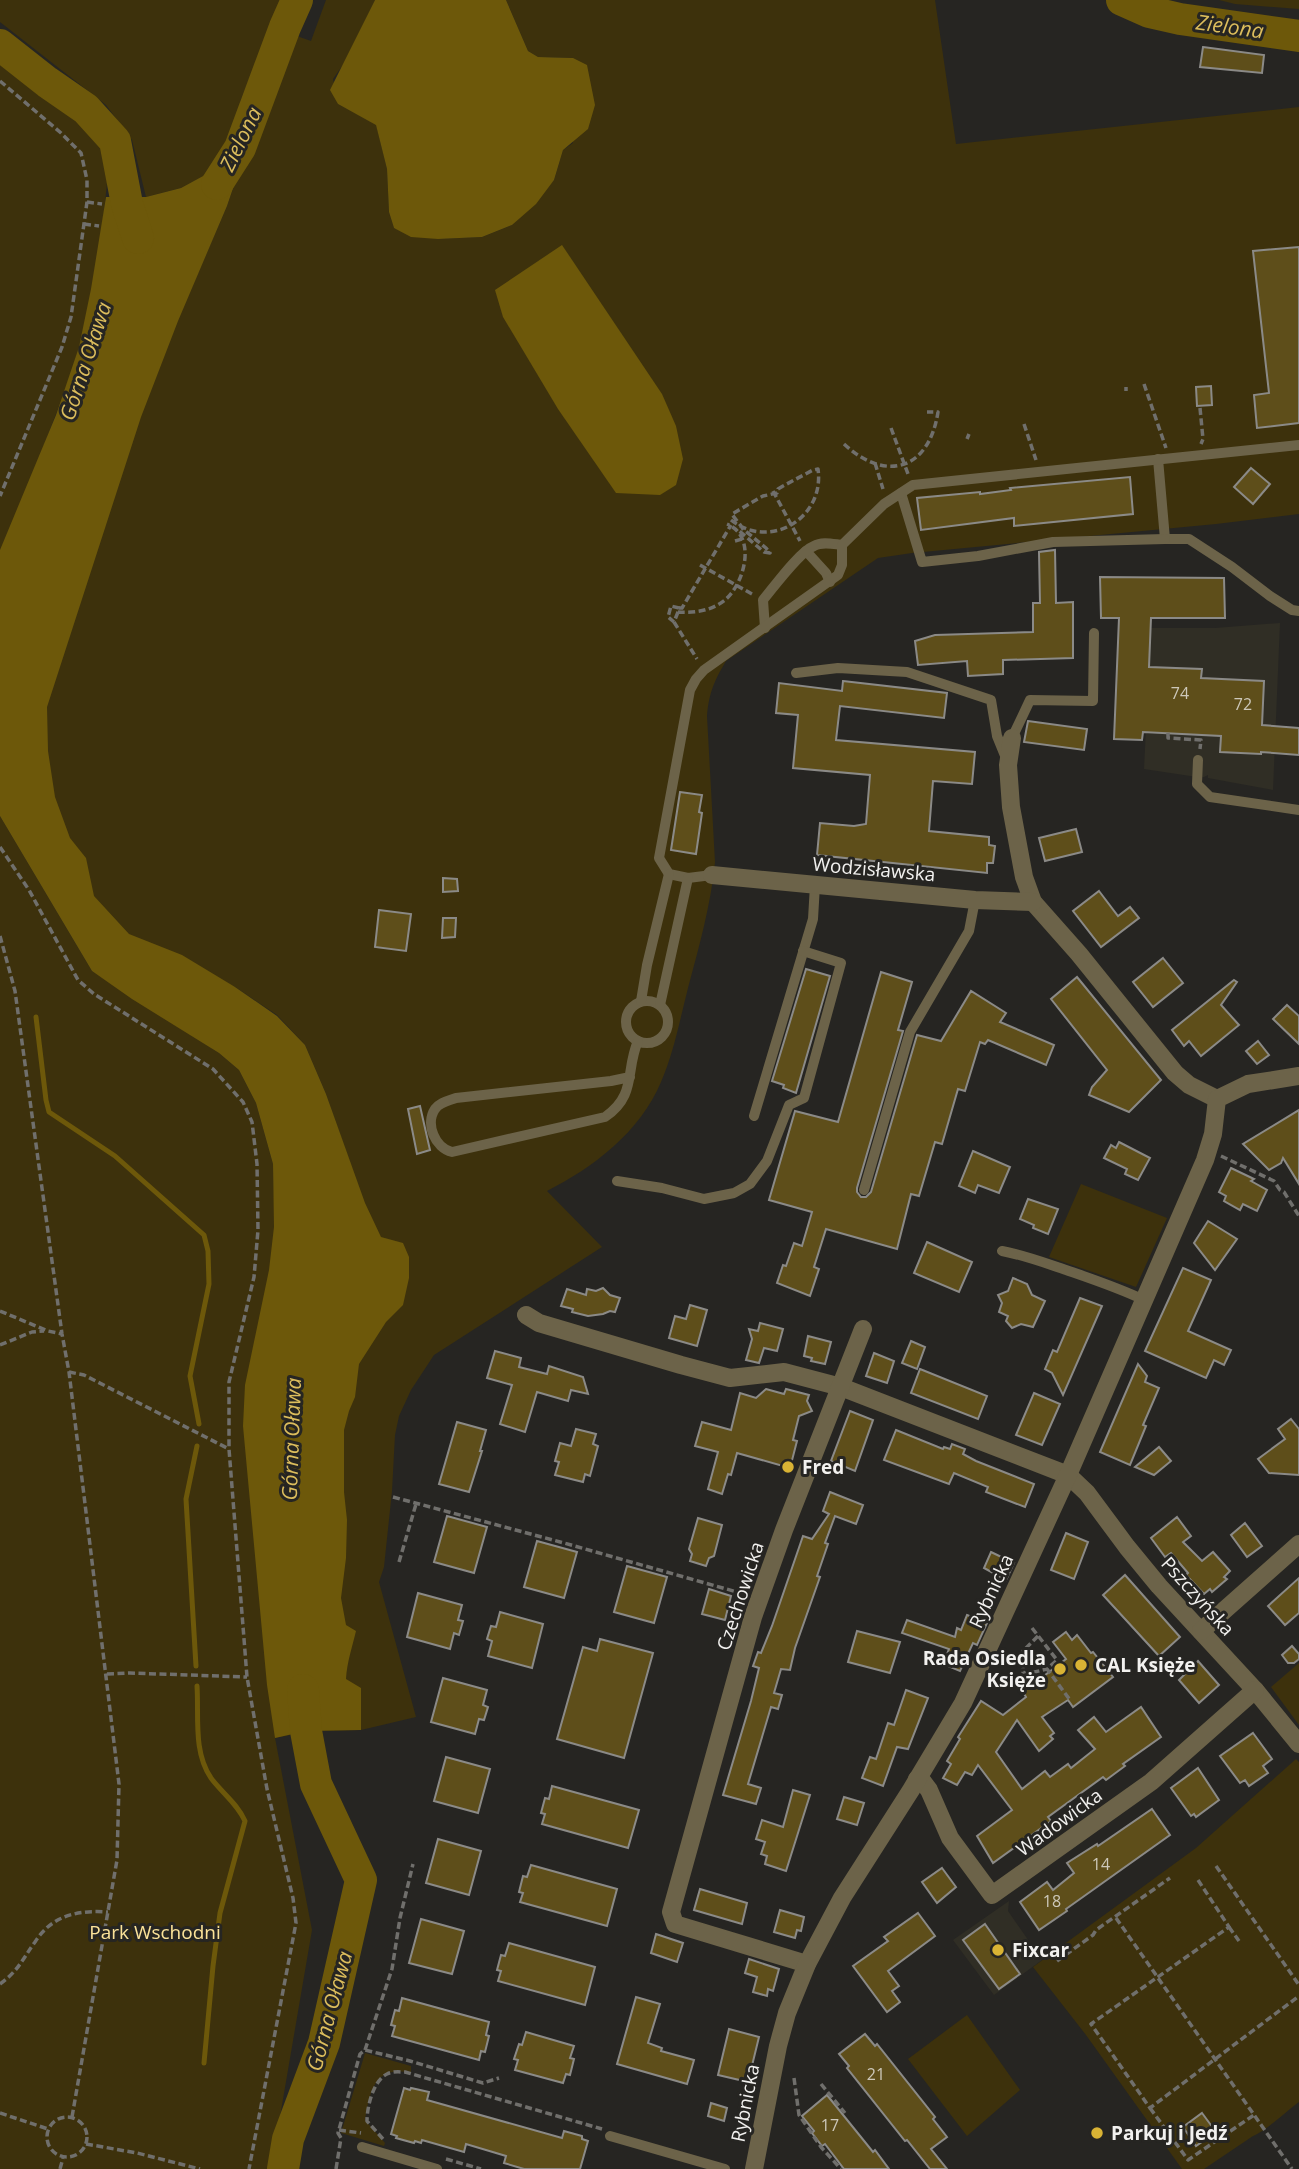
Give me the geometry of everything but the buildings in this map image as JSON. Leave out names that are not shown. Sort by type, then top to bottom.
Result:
[{"type":"street","points":[[1012,738],[1008,765],[1011,807],[1024,877],[1033,902],[1079,954],[1175,1073],[1189,1085],[1217,1099],[1248,1084],[1299,1076]]},
{"type":"street","name":"Wodzisławska","points":[[712,875],[975,900],[1033,902]]},
{"type":"street","name":"Rybnicka","points":[[754,2169],[778,2046],[787,2013],[807,1964],[821,1948],[842,1898],[963,1703],[1068,1475],[1210,1146],[1217,1099]]},
{"type":"street","points":[[526,1315],[539,1323],[730,1378],[784,1372],[841,1387],[1068,1475]]},
{"type":"street","points":[[841,1387],[863,1329]]},
{"type":"street","name":"Czechowicka","points":[[807,1964],[675,1924],[671,1912],[753,1617],[784,1530],[841,1387]]},
{"type":"street","name":"Pszczyńska","points":[[1068,1475],[1087,1493],[1151,1576],[1255,1690],[1299,1744]]},
{"type":"street","points":[[1201,1631],[1299,1544]]},
{"type":"street","name":"Wadowicka","points":[[917,1779],[929,1790],[950,1838],[992,1895],[1151,1782],[1255,1690]]},
{"type":"lane","points":[[641,1001],[669,874],[659,858],[687,696],[695,679],[838,575],[842,565],[842,545],[884,504],[913,485],[1299,445]]},
{"type":"lane","points":[[1158,459],[1165,539]]},
{"type":"lane","points":[[901,493],[922,562],[978,556],[1053,542],[1189,539],[1270,596],[1292,610],[1299,611]]},
{"type":"lane","points":[[765,628],[763,600],[806,551],[814,545],[824,543],[842,545]]},
{"type":"lane","points":[[806,551],[826,573],[830,582]]},
{"type":"lane","points":[[1012,738],[1030,700],[1093,701],[1094,633]]},
{"type":"lane","points":[[796,673],[838,668],[907,672],[991,700],[997,736],[1008,765]]},
{"type":"lane","points":[[1198,760],[1197,784],[1210,797],[1299,810]]},
{"type":"lane","points":[[669,874],[688,877],[712,875]]},
{"type":"lane","points":[[660,1005],[688,877]]},
{"type":"lane","points":[[754,1116],[813,919],[815,885]]},
{"type":"lane","points":[[864,1191],[910,1032],[969,931],[975,900]]},
{"type":"lane","points":[[617,1181],[662,1188],[704,1199],[734,1193],[750,1184],[767,1161],[789,1105],[804,1098],[841,963],[803,951]]},
{"type":"lane","points":[[641,1001],[653,1001],[660,1005],[669,1019],[665,1035],[661,1039],[651,1043],[638,1041],[630,1035],[626,1023],[630,1009],[641,1001]]},
{"type":"lane","points":[[630,1077],[456,1098],[443,1102],[433,1113],[432,1134],[437,1144],[452,1153],[605,1116],[616,1110],[625,1097],[630,1077],[634,1051],[638,1041]]},
{"type":"lane","points":[[1003,1251],[1043,1262],[1144,1300]]},
{"type":"lane","points":[[610,2136],[725,2169]]},
{"type":"lane","points":[[362,2147],[437,2169]]},
{"type":"path","points":[[0,81],[81,153],[87,180],[87,202],[72,307],[62,347],[0,496]]},
{"type":"path","points":[[87,202],[102,204]]},
{"type":"path","points":[[84,224],[99,226]]},
{"type":"path","points":[[1144,384],[1168,452],[1157,454],[1158,459]]},
{"type":"path","points":[[1198,448],[1203,439],[1200,408]]},
{"type":"path","points":[[844,444],[859,458],[890,468],[917,459],[934,431],[938,412],[927,412]]},
{"type":"path","points":[[1024,424],[1038,465]]},
{"type":"path","points":[[891,429],[904,463]]},
{"type":"path","points":[[875,463],[887,494]]},
{"type":"path","points":[[704,670],[674,622],[668,617],[671,606],[678,610],[698,610],[719,601],[737,586],[744,563],[742,539],[732,514],[818,469],[817,490],[808,510],[791,526],[769,531],[739,528]]},
{"type":"path","points":[[774,493],[791,526]]},
{"type":"path","points":[[674,622],[678,610],[682,608],[706,569],[730,523],[739,528],[770,554],[764,552],[739,528]]},
{"type":"path","points":[[735,541],[742,539]]},
{"type":"path","points":[[738,563],[744,563]]},
{"type":"path","points":[[700,565],[737,586]]},
{"type":"path","points":[[1168,733],[1168,738],[1201,740],[1198,760]]},
{"type":"path","points":[[0,847],[29,890],[78,980],[94,994],[213,1069],[243,1102],[252,1122],[257,1164],[258,1230],[254,1277],[229,1382],[229,1449],[247,1677],[267,1789],[293,1898],[296,1923],[249,2169]]},
{"type":"path","points":[[0,936],[15,991],[69,1371],[119,1784],[117,1860],[72,2118]]},
{"type":"path","points":[[1234,1163],[1274,1181],[1299,1216]]},
{"type":"path","points":[[0,1311],[62,1334]]},
{"type":"path","points":[[0,1345],[32,1332],[48,1331]]},
{"type":"path","points":[[69,1371],[85,1375],[229,1449]]},
{"type":"path","points":[[393,1497],[740,1593],[728,1631]]},
{"type":"path","points":[[400,1562],[416,1504]]},
{"type":"path","points":[[1032,1628],[1057,1660],[1047,1669],[1026,1674],[1023,1672],[1023,1651],[1038,1636]]},
{"type":"path","points":[[1047,1669],[1070,1700]]},
{"type":"path","points":[[107,1674],[247,1677]]},
{"type":"path","points":[[336,2169],[341,2138],[338,2133],[360,2054],[365,2050],[392,1969],[400,1918],[413,1864]]},
{"type":"path","points":[[1216,1867],[1299,1985]]},
{"type":"path","points":[[1057,1961],[1170,1878]]},
{"type":"path","points":[[1198,1880],[1239,1941]]},
{"type":"path","points":[[0,1984],[16,1971],[34,1941],[57,1920],[68,1914],[108,1912]]},
{"type":"path","points":[[1116,1918],[1292,2169]]},
{"type":"path","points":[[1229,1927],[1091,2024],[1188,2160],[1254,2115]]},
{"type":"path","points":[[1150,2108],[1299,1996]]},
{"type":"path","points":[[365,2050],[483,2083],[499,2078]]},
{"type":"path","points":[[386,2142],[367,2121],[367,2113],[376,2085],[392,2072],[405,2072],[607,2130],[610,2136]]},
{"type":"path","points":[[794,2078],[800,2115],[821,2147],[841,2169]]},
{"type":"path","points":[[821,2084],[845,2113]]},
{"type":"path","points":[[0,2113],[48,2129]]},
{"type":"path","points":[[62,2117],[72,2118],[85,2128],[86,2144],[77,2155],[62,2158],[52,2152],[46,2141],[48,2129],[54,2121],[62,2117]]},
{"type":"path","points":[[86,2144],[138,2153],[200,2169]]},
{"type":"path","points":[[435,2156],[481,2169]]},
{"type":"path","points":[[60,2169],[62,2158]]},
{"type":"shaded area","points":[[1280,623],[1273,790],[1208,778],[1208,775],[1197,777],[1144,769],[1151,628],[1215,628]]},
{"type":"shaded area","name":"Fixcar","points":[[1009,1901],[1008,1911],[1042,1960],[994,1995],[953,1940]]},
{"type":"green space","points":[[0,0],[282,0],[241,99],[232,144],[217,169],[181,188],[146,197],[132,140],[106,105],[0,22]]},
{"type":"green space","points":[[326,0],[375,0],[345,62],[333,79],[338,104],[376,124],[387,169],[389,212],[394,228],[438,239],[482,237],[512,225],[554,180],[563,150],[573,143],[573,58],[538,57],[528,51],[506,0],[935,0],[956,144],[1299,107],[1299,514],[878,558],[726,661],[713,687],[707,716],[715,862],[713,878],[704,925],[670,1059],[652,1100],[628,1132],[582,1171],[547,1191],[602,1247],[434,1355],[411,1390],[399,1416],[395,1435],[384,1567],[379,1582],[416,1717],[361,1730],[316,1731],[364,1203],[326,1094],[305,1045],[277,1015],[235,987],[182,968],[84,910],[0,617],[189,294],[227,206],[245,153],[294,35],[311,41]]},
{"type":"green space","points":[[1219,0],[1299,0],[1299,9],[1235,4]]},
{"type":"green space","points":[[0,54],[78,115],[109,157],[98,252],[79,347],[0,569]]},
{"type":"green space","name":"Park Wschodni","points":[[0,816],[92,971],[219,1053],[239,1070],[256,1103],[273,1164],[290,1735],[275,1738],[312,1930],[271,2169],[0,2169]]},
{"type":"green space","points":[[1081,1184],[1167,1218],[1136,1287],[1049,1257]]},
{"type":"green space","points":[[1299,1663],[1299,1725],[1271,1687]]},
{"type":"green space","points":[[1296,1759],[1299,1762],[1299,2102],[1263,2131],[1204,2169],[1182,2169],[1086,2035],[1033,1967],[1196,1848]]},
{"type":"green space","points":[[967,2015],[1020,2090],[967,2136],[908,2059]]},
{"type":"green space","points":[[365,2053],[411,2066],[411,2073],[399,2071],[382,2076],[372,2090],[365,2120],[385,2143],[384,2146],[341,2133]]},
{"type":"water","points":[[375,0],[506,0],[528,51],[538,57],[573,58],[587,65],[595,105],[588,129],[563,150],[554,180],[536,204],[512,225],[482,237],[438,239],[411,237],[394,228],[389,212],[387,169],[376,125],[338,104],[330,90]]},
{"type":"water","points":[[232,144],[245,153],[227,206],[141,417],[47,707],[48,751],[55,797],[70,838],[86,858],[94,896],[129,934],[182,955],[235,987],[277,1016],[305,1045],[326,1094],[365,1203],[381,1237],[403,1243],[409,1257],[409,1278],[403,1305],[386,1322],[359,1364],[355,1397],[344,1430],[347,1520],[341,1598],[346,1625],[356,1631],[346,1679],[361,1688],[361,1730],[306,1731],[275,1738],[267,1685],[243,1426],[245,1385],[269,1270],[274,1227],[273,1164],[256,1103],[239,1070],[219,1053],[92,971],[0,816],[0,550],[56,415],[79,347],[106,197],[146,197],[181,188],[216,169]]},
{"type":"water","points":[[562,245],[662,394],[676,426],[683,459],[676,485],[660,495],[616,493],[558,409],[503,317],[495,290]]},
{"type":"waterway","name":"Zielona","points":[[217,184],[240,148],[297,0]]},
{"type":"waterway","name":"Zielona","points":[[1122,0],[1149,12],[1180,19],[1299,36]]},
{"type":"waterway","name":"Górna Oława","points":[[0,45],[86,109],[115,141],[127,204],[138,238]]},
{"type":"waterway","points":[[36,1017],[49,1112],[115,1156],[204,1235],[208,1251],[209,1284],[190,1376],[199,1424]]},
{"type":"waterway","points":[[196,1666],[186,1499],[197,1446]]},
{"type":"waterway","points":[[197,1686],[199,1745],[205,1768],[245,1821],[220,1913],[204,2063]]},
{"type":"waterway","name":"Górna Oława","points":[[283,2169],[288,2139],[324,2043],[361,1880],[316,1784],[306,1731],[303,1690]]},
{"type":"place","name":"Fred","points":[[788,1467]]},
{"type":"place","name":"CAL Księże","points":[[1081,1665]]},
{"type":"place","name":"Rada Osiedla Księże","points":[[1060,1669]]},
{"type":"place","name":"Fixcar","points":[[998,1950]]},
{"type":"place","name":"Parkuj i Jedź","points":[[1097,2133]]}]
